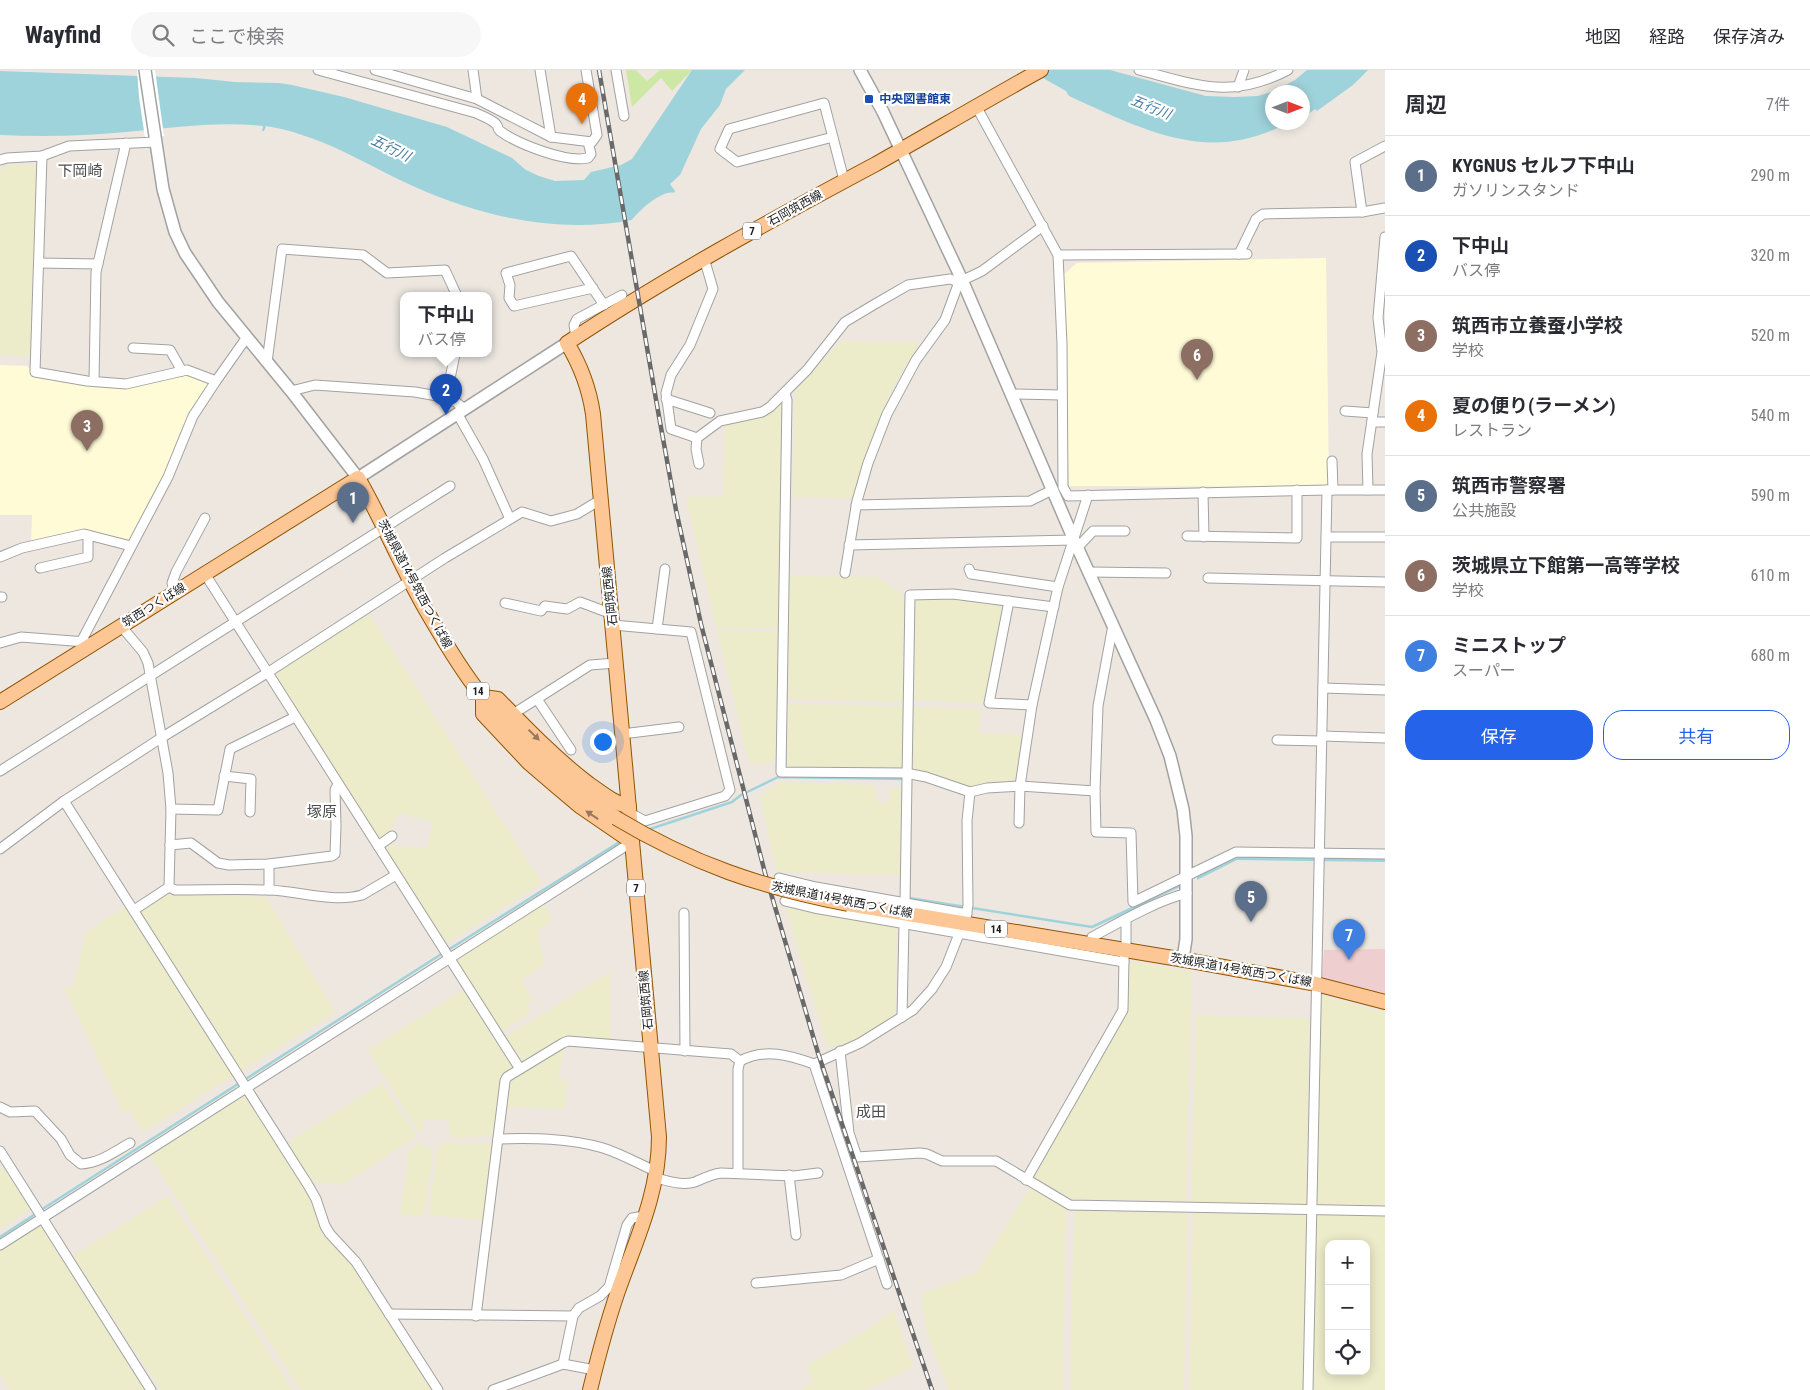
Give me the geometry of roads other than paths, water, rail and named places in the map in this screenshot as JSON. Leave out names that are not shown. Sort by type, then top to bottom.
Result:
[{"type":"main road","name":"石岡筑西線","points":[[590,1390],[610,1313],[645,1216],[657,1175],[658,1137],[613,619],[590,393],[571,340],[645,292],[704,258],[1041,70]]},
{"type":"main road","name":"筑西つくば線","points":[[0,702],[88,642],[121,626],[358,478]]},
{"type":"main road","name":"茨城県道14号筑西つくば線","points":[[358,478],[442,637],[483,697],[511,730],[567,781],[616,818],[662,844],[721,871],[775,888],[848,904],[965,920],[1125,951],[1183,959],[1316,984],[1385,1002]]},
{"type":"main road","points":[[629,810],[576,774],[498,700],[483,697],[484,714],[529,763],[581,807],[632,842]]},
{"type":"street","points":[[145,70],[163,188],[175,232],[185,253],[218,302],[291,391],[358,478],[571,340],[577,319],[622,296]]},
{"type":"street","points":[[318,70],[344,73],[477,113],[496,124],[499,130],[546,153],[573,158],[588,158],[591,154],[588,142]]},
{"type":"street","points":[[375,70],[480,100],[551,136],[592,142],[597,135],[586,70]]},
{"type":"street","points":[[473,70],[480,100],[477,113]]},
{"type":"street","points":[[540,70],[551,136]]},
{"type":"street","points":[[616,70],[624,116]]},
{"type":"street","points":[[860,70],[883,112],[960,281],[1156,720],[1170,756],[1183,810],[1187,876],[1186,939],[1183,959]]},
{"type":"street","points":[[1139,70],[1212,88],[1256,84],[1288,70]]},
{"type":"street","points":[[1238,87],[1244,70]]},
{"type":"street","points":[[833,136],[737,162],[720,149],[729,129],[824,103],[833,136],[844,180]]},
{"type":"street","points":[[976,106],[1058,255],[1063,488],[1068,496],[1297,490],[1385,490]]},
{"type":"street","points":[[0,160],[42,156],[69,146],[156,140]]},
{"type":"street","points":[[94,381],[96,272],[126,143]]},
{"type":"street","points":[[1362,212],[1355,162],[1385,146]]},
{"type":"street","points":[[42,156],[35,372],[126,384],[187,370],[216,381]]},
{"type":"street","points":[[1058,255],[1243,254],[1256,219],[1263,214],[1362,212],[1385,208]]},
{"type":"street","points":[[699,464],[696,449],[697,438],[720,421],[762,412],[770,407],[807,370],[845,322],[908,285],[950,279],[960,281],[982,271],[1043,226]]},
{"type":"street","points":[[1368,490],[1367,454],[1384,353],[1378,318],[1385,237]]},
{"type":"street","points":[[267,362],[282,249],[363,256],[387,273],[445,270],[455,292]]},
{"type":"street","points":[[593,288],[514,306],[509,298],[510,284],[506,273],[571,256],[593,288],[604,305]]},
{"type":"street","points":[[697,438],[671,429],[666,393],[671,375],[690,345],[713,290],[704,258]]},
{"type":"street","points":[[39,262],[98,264]]},
{"type":"street","points":[[845,572],[856,505],[868,463],[887,414],[916,360],[945,320],[960,281]]},
{"type":"street","points":[[0,643],[21,637],[88,642],[131,546],[168,477],[193,416],[247,337]]},
{"type":"street","points":[[133,348],[170,350],[182,371]]},
{"type":"street","points":[[446,398],[455,357]]},
{"type":"street","points":[[291,391],[315,385],[415,392],[446,398],[456,402],[510,519]]},
{"type":"street","points":[[785,393],[787,400],[781,772],[926,777],[970,792],[987,788],[1020,786],[1095,791]]},
{"type":"street","points":[[1011,394],[1062,395]]},
{"type":"street","points":[[666,399],[710,413]]},
{"type":"street","points":[[1345,411],[1385,422]]},
{"type":"street","points":[[1308,1390],[1326,536],[1332,461]]},
{"type":"street","points":[[0,771],[450,486]]},
{"type":"street","points":[[856,505],[1030,501],[1052,490]]},
{"type":"street","points":[[1187,536],[1296,538],[1297,490]]},
{"type":"street","points":[[1203,492],[1204,537]]},
{"type":"street","points":[[1076,544],[1088,495]]},
{"type":"street","points":[[0,849],[64,801],[161,738],[522,512],[551,520],[577,514],[600,500]]},
{"type":"street","points":[[175,592],[172,583],[176,572],[205,518]]},
{"type":"street","points":[[1019,823],[1020,786],[1032,706],[1066,559],[1076,544],[1093,531],[1125,531]]},
{"type":"street","points":[[0,557],[22,548],[84,534],[131,546]]},
{"type":"street","points":[[40,568],[88,556],[88,535]]},
{"type":"street","points":[[1326,536],[1385,537]]},
{"type":"street","points":[[849,545],[1076,544]]},
{"type":"street","points":[[656,629],[665,569]]},
{"type":"street","points":[[969,569],[971,574],[1058,587]]},
{"type":"street","points":[[1089,572],[1166,573]]},
{"type":"street","points":[[205,574],[520,1069]]},
{"type":"street","points":[[1208,578],[1385,582]]},
{"type":"street","points":[[904,903],[910,595],[953,594],[1054,607]]},
{"type":"street","points":[[1009,601],[989,703],[1032,706]]},
{"type":"street","points":[[505,603],[541,611],[546,606],[566,609],[580,602],[613,619],[656,629],[691,632],[730,790],[725,796],[645,821],[629,810]]},
{"type":"street","points":[[1113,625],[1098,706],[1095,791],[1096,832],[1132,833],[1133,902],[1236,852],[1319,857],[1385,854]]},
{"type":"street","points":[[121,626],[143,652],[151,677],[168,773],[171,809],[170,887]]},
{"type":"street","points":[[513,714],[590,665],[616,663]]},
{"type":"street","points":[[1323,688],[1385,690]]},
{"type":"street","points":[[537,699],[571,750]]},
{"type":"street","points":[[171,809],[218,810],[230,750],[295,717]]},
{"type":"street","points":[[622,734],[679,727]]},
{"type":"street","points":[[1276,740],[1385,738]]},
{"type":"street","points":[[224,776],[251,780],[250,812]]},
{"type":"street","points":[[170,845],[190,843],[218,863],[229,865],[269,864],[327,858],[335,854],[335,790],[338,784]]},
{"type":"street","points":[[740,1061],[752,1056],[768,1054],[784,1055],[814,1064],[860,1043],[902,1017],[913,1010],[932,989],[946,967],[965,920],[967,821],[970,792]]},
{"type":"street","points":[[64,801],[316,1199],[325,1226],[330,1234],[356,1262],[438,1390]]},
{"type":"street","points":[[378,846],[392,836]]},
{"type":"street","points":[[0,1245],[40,1214],[446,954],[632,842]]},
{"type":"street","points":[[269,864],[269,890]]},
{"type":"street","points":[[170,887],[175,890],[269,890],[336,897],[356,897],[396,875]]},
{"type":"street","points":[[779,878],[816,887],[904,903],[965,920]]},
{"type":"street","points":[[134,910],[170,887]]},
{"type":"street","points":[[1092,937],[1126,919],[1187,893]]},
{"type":"street","points":[[785,901],[904,924],[965,920]]},
{"type":"street","points":[[684,913],[685,1051]]},
{"type":"street","points":[[1026,1180],[1123,1010],[1126,919]]},
{"type":"street","points":[[902,1017],[904,924]]},
{"type":"street","points":[[476,1316],[505,1081],[507,1078],[568,1041],[731,1054],[740,1061]]},
{"type":"street","points":[[840,1051],[849,1133],[857,1157],[920,1153],[942,1161],[996,1161],[1070,1206],[1385,1211]]},
{"type":"street","points":[[738,1172],[738,1070],[740,1061]]},
{"type":"street","points":[[814,1064],[887,1284]]},
{"type":"street","points":[[0,1107],[10,1112],[35,1111],[61,1139],[70,1155],[81,1164],[91,1164],[130,1143]]},
{"type":"street","points":[[498,1139],[544,1138],[605,1148],[657,1175],[682,1184],[714,1174],[738,1172],[789,1175],[818,1173]]},
{"type":"street","points":[[0,1151],[151,1390]]},
{"type":"street","points":[[789,1175],[796,1235]]},
{"type":"street","points":[[563,1364],[573,1316],[579,1308],[600,1296],[609,1287],[627,1225],[632,1218],[645,1216]]},
{"type":"street","points":[[756,1283],[841,1275],[879,1259]]},
{"type":"street","points":[[389,1314],[573,1316]]},
{"type":"street","points":[[493,1390],[563,1364],[595,1370]]},
{"type":"water","name":"五行川","points":[[692,70],[745,70],[726,89],[720,105],[701,129],[680,175],[670,184],[675,191],[674,193],[657,197],[645,206],[632,220],[604,224],[548,224],[493,214],[439,197],[314,139],[291,131],[266,126],[264,131],[262,131],[263,126],[228,124],[79,135],[0,135],[0,71],[279,83],[344,97],[447,127],[512,158],[526,170],[539,176],[555,181],[584,180],[591,172],[621,165],[632,159]]},
{"type":"water","name":"五行川","points":[[1029,70],[1110,70],[1206,96],[1234,97],[1265,94],[1265,130],[1271,130],[1258,136],[1230,142],[1203,142],[1176,138],[1123,120],[1069,96],[1066,91]]},
{"type":"water","points":[[1307,70],[1368,70],[1353,85],[1317,111],[1315,109],[1310,113],[1310,85],[1285,85]]},
{"type":"water","points":[[1236,856],[1385,859],[1385,862],[1237,860],[1197,880],[1197,876]]},
{"type":"waterway","points":[[647,830],[732,802],[741,795],[778,777],[906,779]]},
{"type":"waterway","points":[[448,950],[621,841]]},
{"type":"waterway","points":[[909,896],[909,898],[1092,927],[1179,886]]},
{"type":"waterway","points":[[41,1210],[443,953]]},
{"type":"waterway","points":[[0,1237],[37,1213]]},
{"type":"railway","points":[[599,70],[676,510],[701,624],[765,873],[818,1053],[932,1390]]},
{"type":"place","name":"中央図書館東","points":[[869,99]]},
{"type":"place","name":"夏の便り(ラーメン)","points":[[582,124]]},
{"type":"place","name":"茨城県立下館第一高等学校","points":[[1197,380]]},
{"type":"place","name":"下中山","points":[[446,415]]},
{"type":"place","name":"筑西市立養蚕小学校","points":[[87,451]]},
{"type":"place","name":"KYGNUS セルフ下中山","points":[[353,523]]},
{"type":"place","name":"筑西市警察署","points":[[1251,922]]},
{"type":"place","name":"ミニストップ","points":[[1349,960]]},
{"type":"district","name":"下岡崎","points":[[80,171]]},
{"type":"district","name":"塚原","points":[[322,812]]},
{"type":"district","name":"成田","points":[[871,1112]]}]
